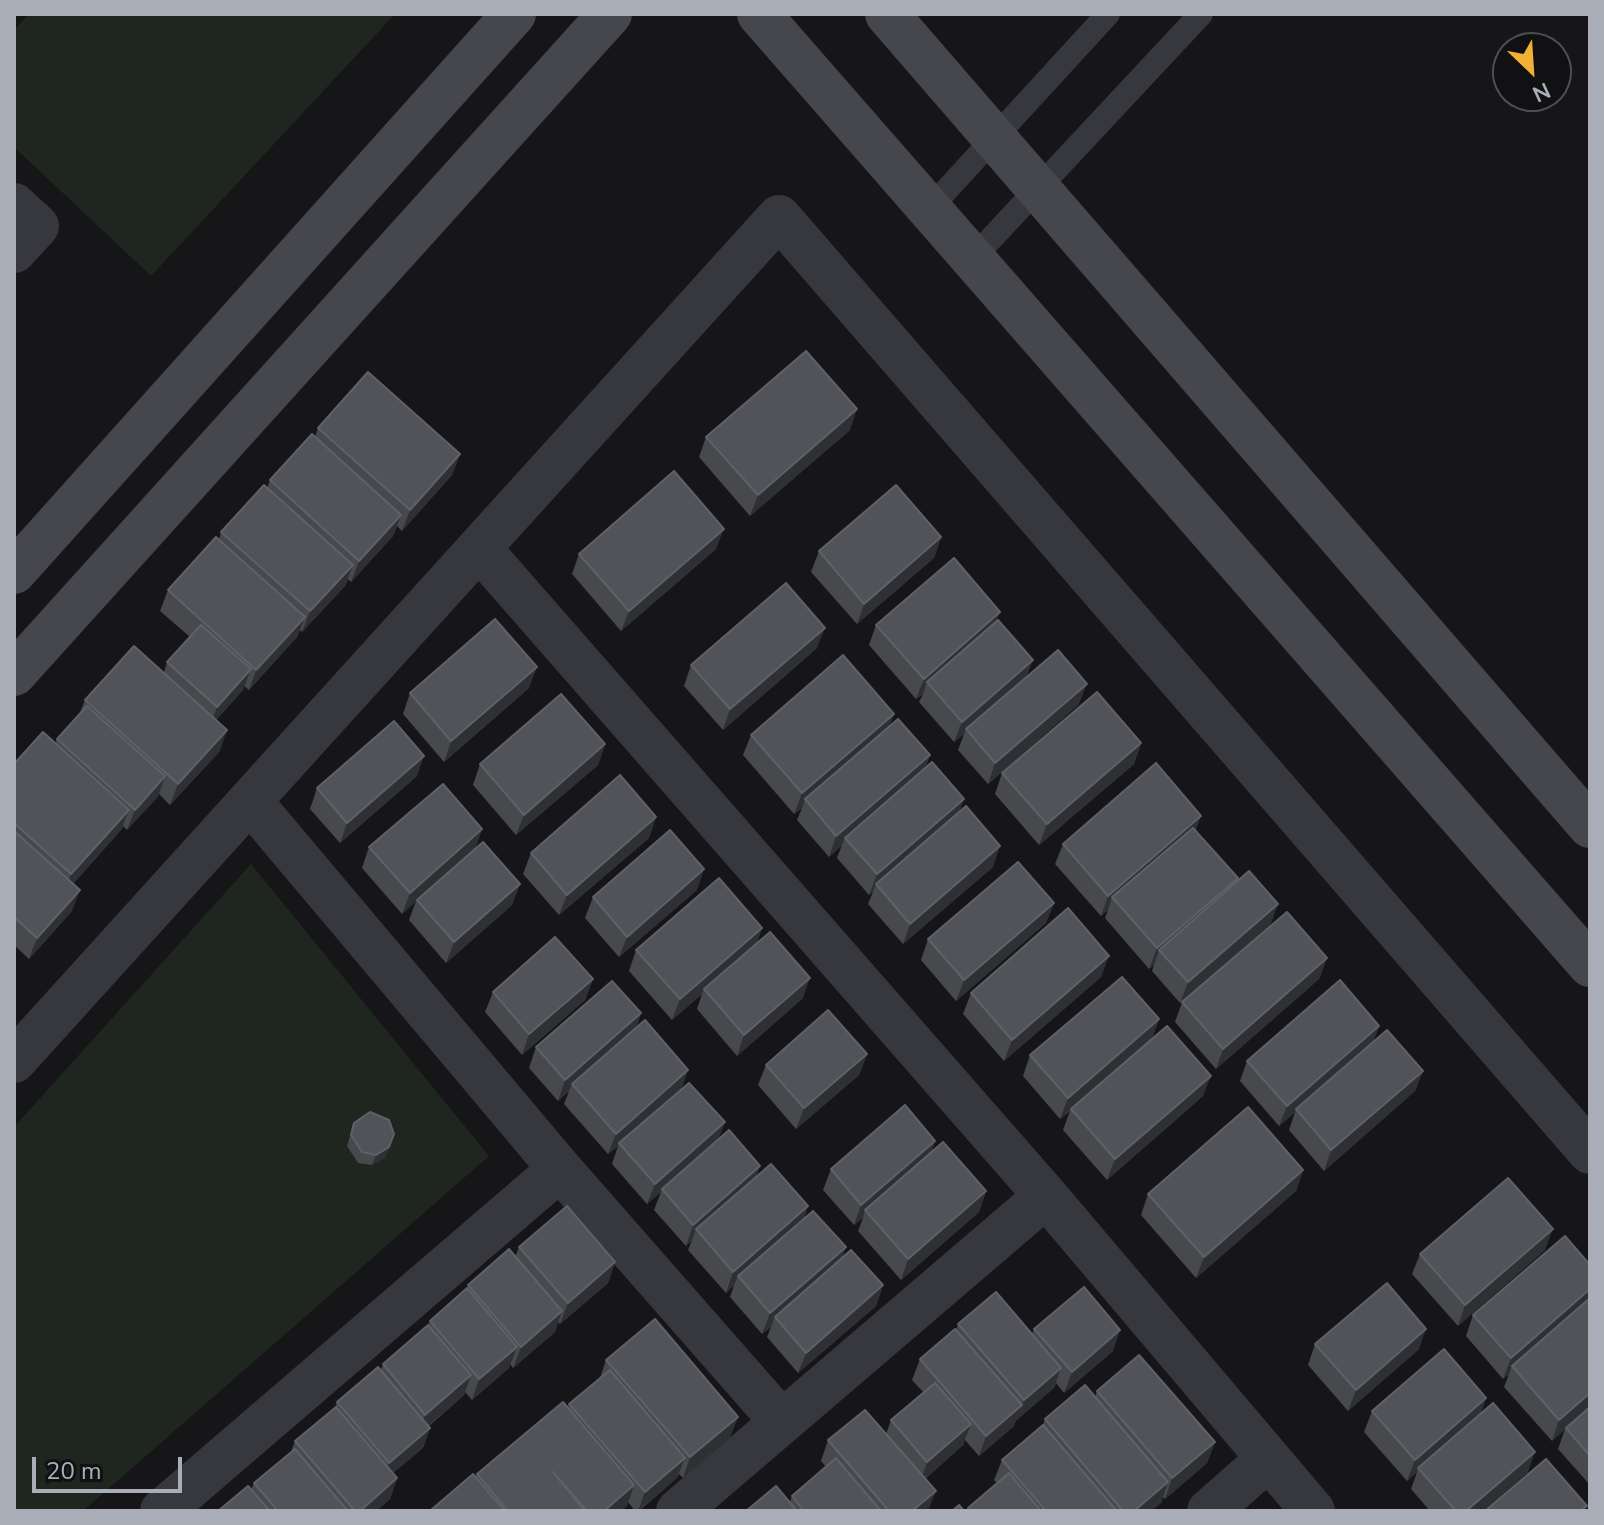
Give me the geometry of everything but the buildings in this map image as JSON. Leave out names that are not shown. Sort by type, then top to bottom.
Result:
[{"type":"street","points":[[14,572],[514,14]]},
{"type":"street","points":[[14,674],[610,14]]},
{"type":"street","points":[[759,14],[1590,965]]},
{"type":"street","points":[[887,14],[1590,826]]},
{"type":"street","points":[[14,205],[37,226],[14,251]]},
{"type":"street","points":[[14,1061],[779,217],[1590,1152]]},
{"type":"street","points":[[479,548],[1046,1196],[1313,1511]]},
{"type":"street","points":[[250,801],[560,1169],[782,1422]]},
{"type":"street","points":[[162,1511],[560,1169]]},
{"type":"street","points":[[678,1511],[1046,1196]]},
{"type":"street","points":[[1209,1511],[1268,1459]]},
{"type":"lane","points":[[930,208],[1108,14]]},
{"type":"lane","points":[[973,258],[1201,14]]},
{"type":"shaded area","points":[[29,14],[395,14],[151,276],[14,147],[14,30]]},
{"type":"shaded area","points":[[251,864],[489,1156],[83,1511],[14,1511],[14,1127]]}]
